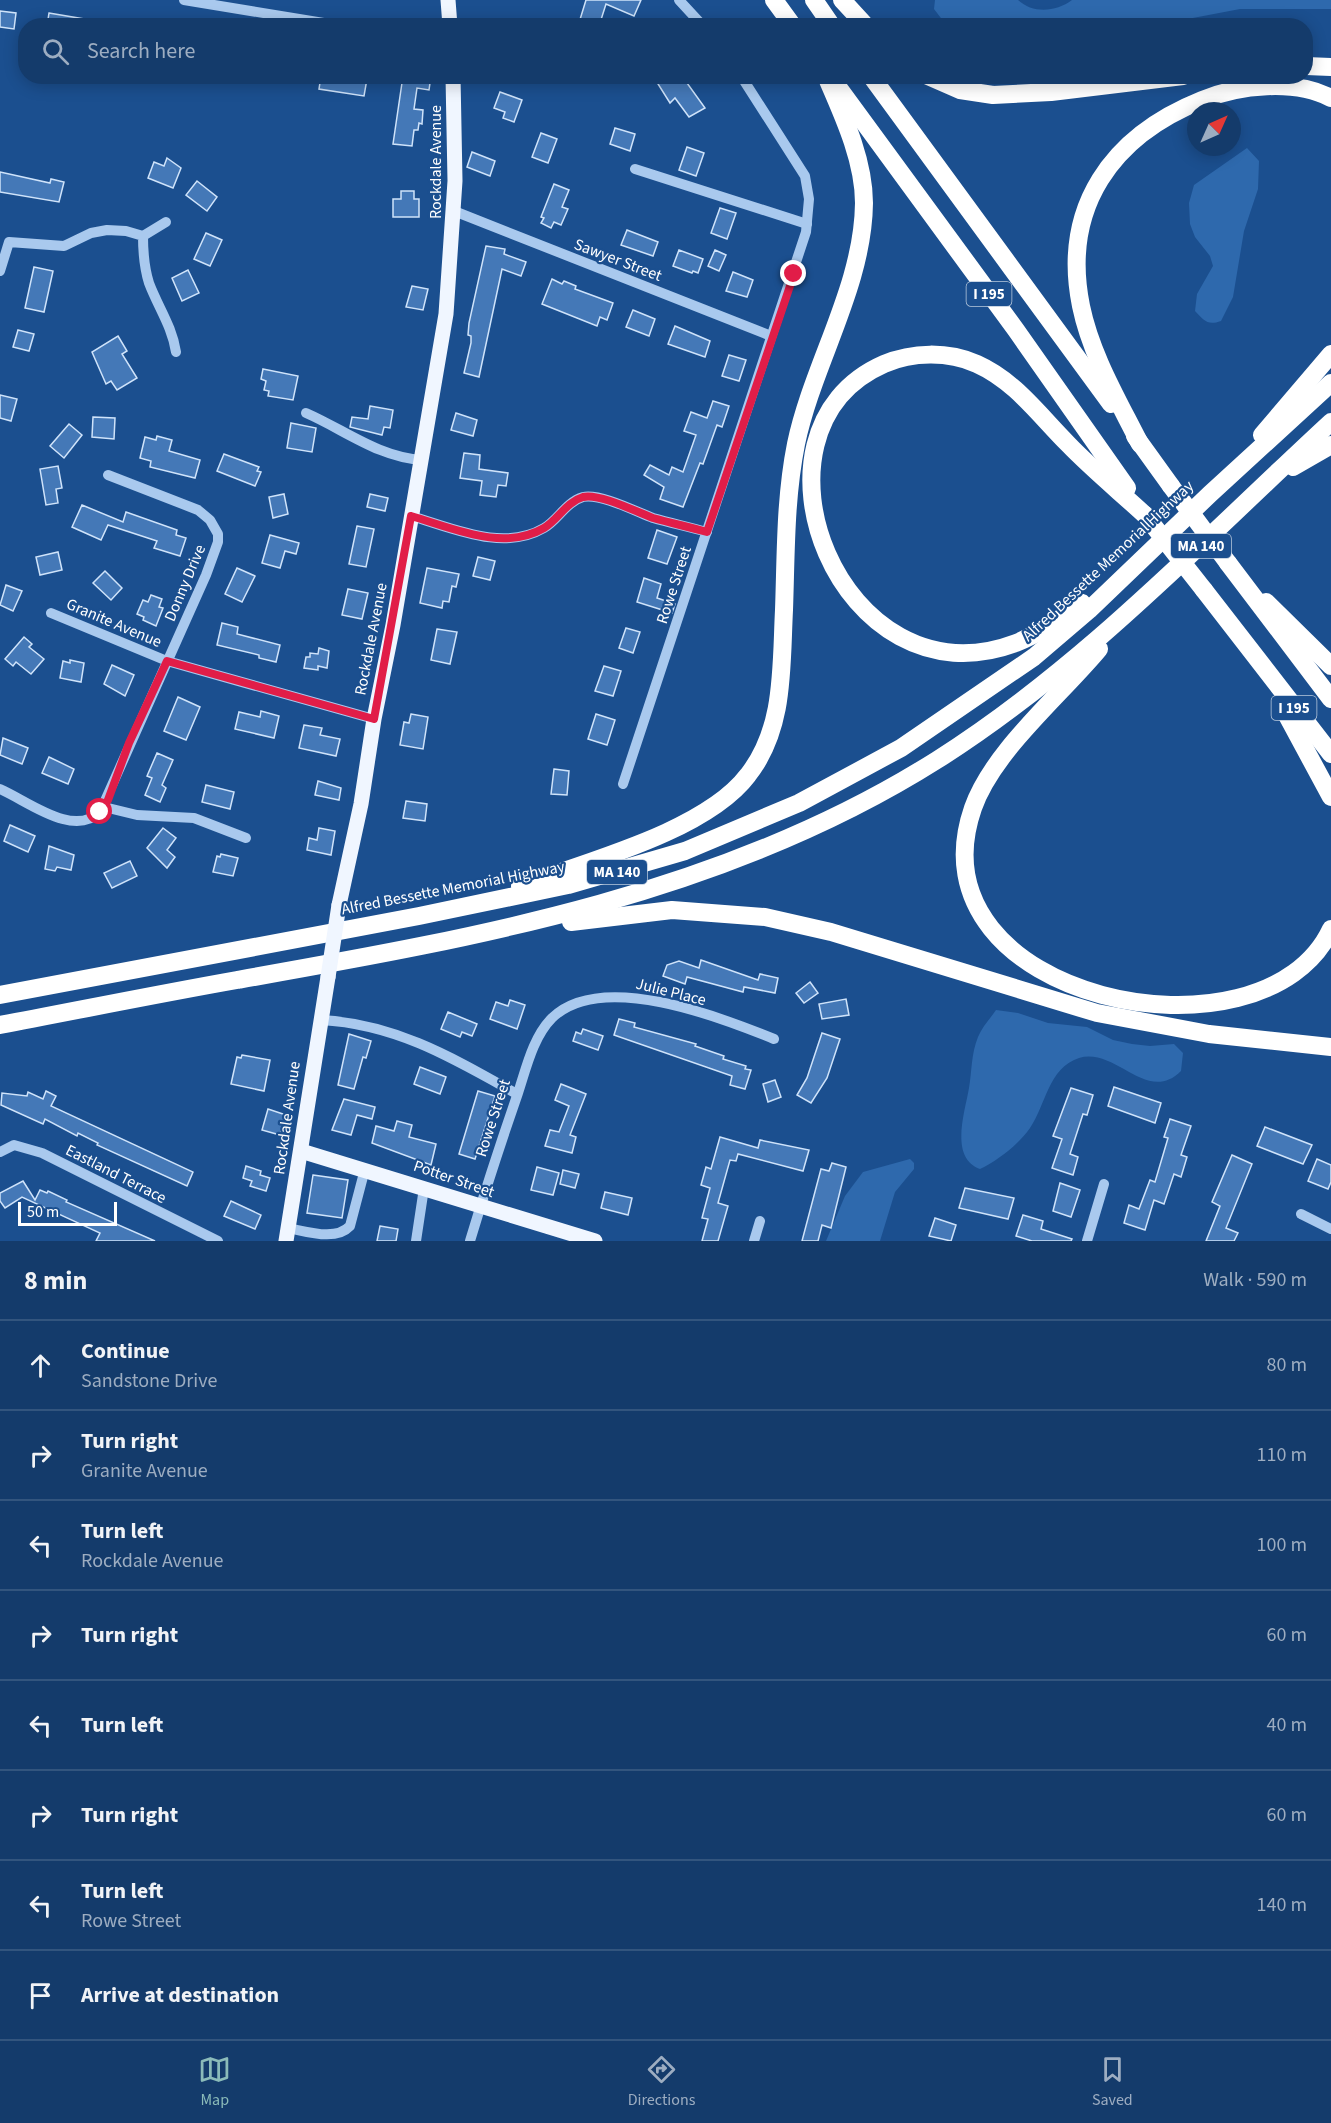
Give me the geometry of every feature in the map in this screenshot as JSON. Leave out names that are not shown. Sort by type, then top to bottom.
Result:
[{"type":"highway","points":[[774,0],[787,18]]},
{"type":"highway","points":[[814,0],[826,18]]},
{"type":"highway","points":[[842,0],[859,18]]},
{"type":"highway","points":[[1313,66],[1331,67]]},
{"type":"highway","points":[[456,909],[643,841],[679,825],[719,802],[741,785],[764,751],[775,719],[781,680],[786,519],[796,444],[810,393],[846,292],[863,222],[864,200],[858,166],[831,84]]},
{"type":"highway","name":"I 195","points":[[834,84],[1016,330],[1145,515],[1331,754]]},
{"type":"highway","name":"I 195","points":[[877,84],[1231,568],[1331,699]]},
{"type":"highway","points":[[946,84],[960,90],[993,95],[1051,92],[1117,84]]},
{"type":"highway","points":[[1140,444],[1104,370],[1081,308],[1077,250],[1081,225],[1095,187],[1112,160],[1138,136],[1170,115],[1207,98],[1236,90],[1266,87],[1308,90],[1331,98]]},
{"type":"highway","points":[[1145,515],[1070,446],[1007,382],[961,358],[938,354],[914,356],[872,369],[840,395],[829,411],[815,449],[813,470],[816,514],[829,560],[840,582],[867,615],[883,628],[921,646],[965,652],[1015,643],[1058,620],[1150,551]]},
{"type":"highway","points":[[1243,463],[1273,419],[1331,354]]},
{"type":"highway","name":"Alfred Bessette Memorial Highway","points":[[0,995],[456,909],[644,865],[725,836],[833,787],[936,726],[1034,657],[1089,610],[1243,463],[1331,383]]},
{"type":"highway","name":"MA 140","points":[[0,1024],[386,953],[503,929],[640,894],[691,878],[768,848],[866,801],[923,769],[985,727],[1073,659],[1131,610],[1331,422]]},
{"type":"highway","points":[[1270,479],[1331,445]]},
{"type":"highway","points":[[1231,568],[1331,666]]},
{"type":"highway","points":[[1131,610],[1003,756],[979,793],[969,822],[965,860],[968,885],[982,919],[993,933],[1021,957],[1058,980],[1098,995],[1160,1004],[1225,999],[1266,988],[1298,970],[1312,959],[1331,929]]},
{"type":"highway","points":[[1258,662],[1331,797]]},
{"type":"highway","points":[[503,929],[672,910],[765,917],[842,935],[1097,1013],[1209,1034],[1331,1047]]},
{"type":"main road","points":[[448,0],[449,18]]},
{"type":"main road","name":"Rockdale Avenue","points":[[287,1234],[339,905],[362,804],[374,719],[422,460],[446,314],[454,211],[453,84]]},
{"type":"main road","name":"Potter Street","points":[[301,1151],[480,1208],[595,1241]]},
{"type":"street","points":[[184,0],[293,18]]},
{"type":"street","points":[[679,0],[696,18]]},
{"type":"street","name":"Rowe Street","points":[[623,784],[771,336],[794,274],[807,224],[808,199],[805,176],[746,84]]},
{"type":"street","points":[[634,169],[807,224]]},
{"type":"street","name":"Sawyer Street","points":[[454,211],[771,336]]},
{"type":"street","points":[[0,271],[9,242],[64,246],[91,233],[107,230],[126,231],[143,236],[166,222]]},
{"type":"street","points":[[143,236],[144,263],[157,301],[173,331],[176,352]]},
{"type":"street","points":[[306,413],[334,425],[374,449],[403,459],[422,460]]},
{"type":"street","name":"Donny Drive","points":[[108,475],[198,510],[210,520],[218,534],[218,542],[206,575],[167,661]]},
{"type":"street","points":[[411,516],[484,536],[524,538],[546,527],[570,504],[585,496],[600,498],[655,518],[707,532]]},
{"type":"street","name":"Granite Avenue","points":[[51,613],[167,661],[374,719]]},
{"type":"street","points":[[0,789],[56,818],[72,821],[90,819],[104,807],[129,743],[167,661]]},
{"type":"street","points":[[104,807],[137,815],[194,818],[246,838]]},
{"type":"street","name":"Julie Place","points":[[560,1012],[588,1001],[632,997],[651,1000],[731,1023],[774,1039]]},
{"type":"street","name":"Rowe Street","points":[[470,1241],[517,1094],[537,1042],[546,1025],[560,1012]]},
{"type":"street","points":[[321,1020],[354,1022],[420,1042],[517,1094]]},
{"type":"street","name":"Eastland Terrace","points":[[0,1152],[14,1145],[27,1147],[218,1241]]},
{"type":"street","points":[[287,1234],[333,1238],[346,1233],[350,1226],[365,1170]]},
{"type":"street","points":[[1087,1241],[1104,1184]]},
{"type":"street","points":[[416,1241],[423,1188]]},
{"type":"street","points":[[1301,1214],[1331,1229]]},
{"type":"street","points":[[754,1241],[760,1221]]},
{"type":"shaded area","points":[[935,0],[1018,0],[1031,8],[1045,10],[1059,7],[1072,0],[1331,0],[1331,9],[1240,9],[1193,18],[941,18],[934,9]]},
{"type":"shaded area","points":[[1247,148],[1259,161],[1258,189],[1244,231],[1233,297],[1221,321],[1209,322],[1195,311],[1197,294],[1213,266],[1210,256],[1195,237],[1190,224],[1189,203],[1194,185],[1236,156],[1241,156],[1241,152]]},
{"type":"shaded area","points":[[996,1010],[1018,1013],[1048,1023],[1087,1027],[1113,1040],[1132,1044],[1150,1046],[1174,1044],[1183,1053],[1181,1071],[1168,1080],[1156,1082],[1144,1079],[1106,1060],[1093,1057],[1079,1058],[1069,1063],[1054,1078],[1035,1119],[1020,1140],[1007,1152],[980,1169],[970,1163],[965,1155],[961,1133],[976,1043]]},
{"type":"shaded area","points":[[910,1159],[914,1163],[914,1169],[895,1192],[880,1241],[826,1241],[845,1196],[863,1172]]},
{"type":"building","points":[[586,0],[641,0],[634,16],[606,4],[602,18],[580,18]]},
{"type":"building","points":[[0,11],[16,13],[14,29],[0,27]]},
{"type":"building","points":[[49,13],[78,18],[48,18]]},
{"type":"building","points":[[320,84],[366,84],[364,96],[319,89]]},
{"type":"building","points":[[402,84],[430,84],[429,90],[417,88],[414,109],[423,110],[422,124],[419,123],[418,130],[414,130],[412,146],[393,144]]},
{"type":"building","points":[[658,84],[688,84],[705,108],[689,117],[675,98],[670,103]]},
{"type":"building","points":[[500,92],[522,100],[514,122],[503,118],[505,112],[494,108]]},
{"type":"building","points":[[615,128],[635,134],[630,151],[610,144]]},
{"type":"building","points":[[541,133],[557,139],[548,163],[532,157]]},
{"type":"building","points":[[687,147],[704,153],[696,176],[679,170]]},
{"type":"building","points":[[472,152],[495,161],[490,176],[467,167]]},
{"type":"building","points":[[167,158],[181,168],[173,188],[148,178],[154,162],[164,166]]},
{"type":"building","points":[[0,172],[50,183],[51,179],[64,182],[59,202],[0,192]]},
{"type":"building","points":[[197,181],[217,197],[207,211],[186,195]]},
{"type":"building","points":[[554,184],[569,190],[562,207],[568,209],[561,225],[554,222],[551,228],[541,223],[544,218],[541,217]]},
{"type":"building","points":[[401,191],[414,191],[414,199],[419,199],[419,217],[393,217],[393,199],[401,199]]},
{"type":"building","points":[[720,208],[736,213],[727,239],[711,233]]},
{"type":"building","points":[[627,230],[658,242],[653,256],[621,245]]},
{"type":"building","points":[[206,233],[222,240],[210,266],[194,259]]},
{"type":"building","points":[[486,246],[505,249],[504,254],[526,262],[521,276],[502,269],[479,377],[464,373],[471,343],[471,336],[468,335],[469,323]]},
{"type":"building","points":[[679,250],[703,259],[698,273],[673,266]]},
{"type":"building","points":[[715,250],[726,255],[719,271],[708,266]]},
{"type":"building","points":[[34,267],[53,271],[44,312],[25,308]]},
{"type":"building","points":[[188,270],[199,293],[182,301],[172,278]]},
{"type":"building","points":[[733,272],[753,280],[747,297],[726,291]]},
{"type":"building","points":[[552,279],[562,284],[564,281],[576,286],[575,289],[613,303],[607,320],[600,317],[597,326],[542,304]]},
{"type":"building","points":[[412,286],[428,289],[423,310],[406,307]]},
{"type":"building","points":[[633,310],[655,319],[649,336],[626,327]]},
{"type":"building","points":[[675,326],[710,341],[705,357],[668,344]]},
{"type":"building","points":[[18,330],[34,334],[29,351],[13,347]]},
{"type":"building","points":[[118,336],[127,351],[122,354],[137,378],[117,390],[111,381],[106,384],[92,352]]},
{"type":"building","points":[[729,355],[746,360],[739,381],[722,376]]},
{"type":"building","points":[[263,369],[298,376],[293,400],[268,396],[269,391],[264,390],[266,381],[261,379]]},
{"type":"building","points":[[0,395],[17,399],[11,421],[0,418]]},
{"type":"building","points":[[713,401],[729,406],[722,427],[717,425],[703,464],[700,463],[683,507],[660,499],[664,487],[644,475],[650,465],[669,475],[672,467],[683,472],[696,435],[684,431],[691,412],[707,418]]},
{"type":"building","points":[[370,406],[393,410],[390,428],[384,427],[382,435],[350,427],[352,417],[368,419]]},
{"type":"building","points":[[456,413],[477,420],[473,436],[451,430]]},
{"type":"building","points":[[93,417],[115,418],[114,439],[92,437]]},
{"type":"building","points":[[291,423],[316,428],[312,452],[287,448]]},
{"type":"building","points":[[69,424],[82,435],[64,458],[50,446]]},
{"type":"building","points":[[157,436],[172,440],[169,451],[200,460],[195,478],[150,467],[151,461],[140,458],[145,437],[156,440]]},
{"type":"building","points":[[464,453],[480,455],[479,469],[508,473],[506,486],[498,485],[496,497],[480,495],[482,481],[460,478]]},
{"type":"building","points":[[224,454],[259,467],[257,471],[261,472],[255,486],[217,471]]},
{"type":"building","points":[[58,466],[62,488],[56,489],[58,503],[46,505],[40,469]]},
{"type":"building","points":[[284,494],[288,514],[273,518],[269,497]]},
{"type":"building","points":[[370,494],[388,498],[385,511],[367,507]]},
{"type":"building","points":[[82,505],[123,522],[126,512],[177,530],[176,535],[186,538],[180,556],[154,548],[157,541],[108,525],[101,540],[72,527]]},
{"type":"building","points":[[357,526],[374,529],[366,567],[349,564]]},
{"type":"building","points":[[657,530],[677,537],[667,564],[648,558]]},
{"type":"building","points":[[270,535],[299,543],[296,554],[285,551],[280,568],[262,563]]},
{"type":"building","points":[[58,552],[62,570],[40,575],[36,557]]},
{"type":"building","points":[[478,557],[495,561],[490,580],[473,576]]},
{"type":"building","points":[[237,568],[255,576],[242,602],[225,594]]},
{"type":"building","points":[[427,568],[459,574],[456,587],[452,586],[449,602],[443,601],[442,608],[420,603]]},
{"type":"building","points":[[105,571],[122,588],[111,600],[93,583]]},
{"type":"building","points":[[644,578],[661,584],[657,598],[675,604],[672,613],[637,602]]},
{"type":"building","points":[[6,585],[22,591],[13,611],[0,605]]},
{"type":"building","points":[[348,589],[368,593],[362,619],[342,615]]},
{"type":"building","points":[[151,595],[162,599],[159,607],[163,608],[156,626],[143,620],[144,617],[137,614],[143,600],[148,602]]},
{"type":"building","points":[[222,623],[238,627],[237,634],[280,645],[276,662],[259,658],[259,655],[217,645]]},
{"type":"building","points":[[626,628],[640,632],[633,653],[619,648]]},
{"type":"building","points":[[437,629],[457,632],[450,664],[431,660]]},
{"type":"building","points":[[24,637],[32,644],[29,647],[44,659],[31,674],[16,662],[13,666],[5,659]]},
{"type":"building","points":[[319,648],[329,651],[327,668],[318,666],[318,670],[304,668],[306,657],[310,657],[310,653],[318,654]]},
{"type":"building","points":[[70,660],[84,663],[81,682],[60,678],[63,661],[70,663]]},
{"type":"building","points":[[112,665],[134,675],[125,696],[104,684]]},
{"type":"building","points":[[604,666],[621,671],[613,696],[595,691]]},
{"type":"building","points":[[178,697],[200,707],[186,740],[164,731]]},
{"type":"building","points":[[261,711],[279,716],[274,738],[235,729],[239,712],[260,717]]},
{"type":"building","points":[[411,714],[428,717],[423,749],[400,745],[404,722],[409,723]]},
{"type":"building","points":[[596,714],[615,720],[607,745],[588,739]]},
{"type":"building","points":[[304,725],[322,728],[320,735],[340,739],[336,756],[299,748]]},
{"type":"building","points":[[3,738],[28,748],[22,764],[0,755]]},
{"type":"building","points":[[157,753],[173,760],[162,785],[166,788],[160,802],[145,795],[152,778],[147,776]]},
{"type":"building","points":[[49,757],[74,769],[68,784],[42,773]]},
{"type":"building","points":[[554,769],[569,771],[567,795],[551,794]]},
{"type":"building","points":[[318,781],[341,788],[339,800],[315,795]]},
{"type":"building","points":[[206,785],[234,792],[230,809],[202,802]]},
{"type":"building","points":[[406,801],[427,804],[425,821],[403,818]]},
{"type":"building","points":[[10,825],[35,836],[28,852],[4,841]]},
{"type":"building","points":[[163,828],[176,838],[167,850],[175,857],[167,868],[147,848]]},
{"type":"building","points":[[319,828],[335,831],[331,855],[307,850],[309,838],[317,840]]},
{"type":"building","points":[[49,846],[74,855],[71,870],[57,867],[55,871],[45,869]]},
{"type":"building","points":[[221,854],[238,858],[233,876],[213,872],[217,856],[220,857]]},
{"type":"building","points":[[130,861],[137,876],[112,888],[104,873]]},
{"type":"building","points":[[701,960],[758,980],[760,974],[778,978],[775,993],[744,987],[743,992],[687,977],[685,984],[663,976],[667,965],[679,961],[699,968]]},
{"type":"building","points":[[810,982],[818,993],[804,1003],[796,993]]},
{"type":"building","points":[[846,999],[849,1015],[822,1019],[819,1004]]},
{"type":"building","points":[[510,1000],[525,1005],[517,1029],[490,1019],[496,1002],[508,1006]]},
{"type":"building","points":[[448,1012],[477,1024],[472,1036],[462,1032],[460,1037],[441,1029]]},
{"type":"building","points":[[619,1019],[635,1023],[634,1027],[696,1044],[695,1046],[724,1056],[723,1059],[746,1066],[745,1069],[751,1070],[745,1089],[730,1085],[732,1076],[614,1035]]},
{"type":"building","points":[[583,1029],[603,1036],[598,1050],[573,1041],[576,1032],[581,1034]]},
{"type":"building","points":[[822,1033],[840,1039],[827,1078],[811,1103],[797,1095],[807,1078]]},
{"type":"building","points":[[349,1034],[371,1041],[366,1058],[363,1057],[354,1089],[338,1085]]},
{"type":"building","points":[[242,1055],[270,1060],[264,1091],[231,1084],[237,1057],[241,1058]]},
{"type":"building","points":[[420,1067],[446,1077],[440,1094],[414,1084]]},
{"type":"building","points":[[775,1080],[781,1097],[768,1102],[763,1084]]},
{"type":"building","points":[[561,1084],[586,1094],[570,1135],[576,1137],[572,1153],[545,1146],[550,1130],[559,1132],[569,1106],[555,1100]]},
{"type":"building","points":[[1114,1087],[1161,1103],[1155,1123],[1108,1106]]},
{"type":"building","points":[[1071,1088],[1093,1095],[1087,1115],[1083,1114],[1070,1154],[1078,1157],[1073,1175],[1052,1168],[1062,1139],[1053,1136]]},
{"type":"building","points":[[46,1091],[56,1096],[51,1106],[193,1172],[187,1186],[97,1145],[98,1143],[78,1133],[77,1136],[45,1119],[43,1124],[1,1105],[2,1093],[27,1096],[28,1092],[43,1099]]},
{"type":"building","points":[[478,1091],[495,1096],[475,1159],[459,1154]]},
{"type":"building","points":[[344,1099],[375,1107],[372,1119],[357,1115],[351,1135],[332,1130]]},
{"type":"building","points":[[268,1109],[286,1115],[280,1135],[262,1130]]},
{"type":"building","points":[[1170,1119],[1191,1126],[1181,1155],[1187,1157],[1181,1177],[1174,1174],[1164,1204],[1154,1200],[1145,1230],[1124,1223],[1129,1205],[1139,1209],[1150,1180],[1155,1182],[1168,1138],[1164,1137]]},
{"type":"building","points":[[397,1121],[412,1125],[409,1137],[436,1144],[431,1165],[372,1143],[376,1126],[394,1131]]},
{"type":"building","points":[[1265,1127],[1312,1145],[1303,1164],[1257,1146]]},
{"type":"building","points":[[720,1137],[758,1148],[760,1140],[809,1150],[803,1171],[738,1154],[736,1161],[730,1160],[718,1203],[728,1206],[718,1241],[702,1241],[708,1219],[702,1218],[710,1188],[701,1185],[706,1167],[711,1169]]},
{"type":"building","points":[[1232,1155],[1252,1164],[1226,1228],[1238,1233],[1234,1241],[1206,1241],[1220,1206],[1212,1202]]},
{"type":"building","points":[[1317,1159],[1331,1165],[1331,1182],[1328,1189],[1308,1181]]},
{"type":"building","points":[[832,1163],[846,1167],[831,1228],[822,1225],[818,1241],[802,1241],[821,1169],[829,1171]]},
{"type":"building","points":[[246,1166],[261,1171],[260,1175],[270,1178],[266,1191],[250,1186],[252,1181],[243,1178]]},
{"type":"building","points":[[537,1167],[559,1173],[553,1195],[531,1190]]},
{"type":"building","points":[[563,1170],[579,1174],[575,1188],[560,1184]]},
{"type":"building","points":[[313,1175],[348,1180],[342,1218],[307,1213]]},
{"type":"building","points":[[23,1181],[35,1200],[40,1190],[47,1193],[48,1191],[67,1200],[66,1202],[155,1241],[96,1241],[100,1233],[22,1197],[5,1208],[0,1201],[0,1193]]},
{"type":"building","points":[[1060,1183],[1080,1190],[1071,1217],[1053,1211]]},
{"type":"building","points":[[965,1188],[1014,1198],[1008,1219],[959,1208]]},
{"type":"building","points":[[605,1192],[632,1198],[628,1215],[601,1208]]},
{"type":"building","points":[[231,1201],[261,1215],[255,1229],[224,1216]]},
{"type":"building","points":[[1023,1215],[1043,1221],[1041,1229],[1072,1239],[1071,1241],[1032,1241],[1016,1236]]},
{"type":"building","points":[[935,1218],[956,1225],[951,1241],[929,1236]]},
{"type":"building","points":[[380,1226],[398,1229],[396,1241],[377,1241]]},
{"type":"route","points":[[100,812],[108,800],[129,743],[167,661],[374,719],[393,625],[411,516],[484,536],[502,539],[524,538],[546,527],[570,504],[585,496],[600,498],[655,518],[707,532],[771,336],[794,274]]}]
